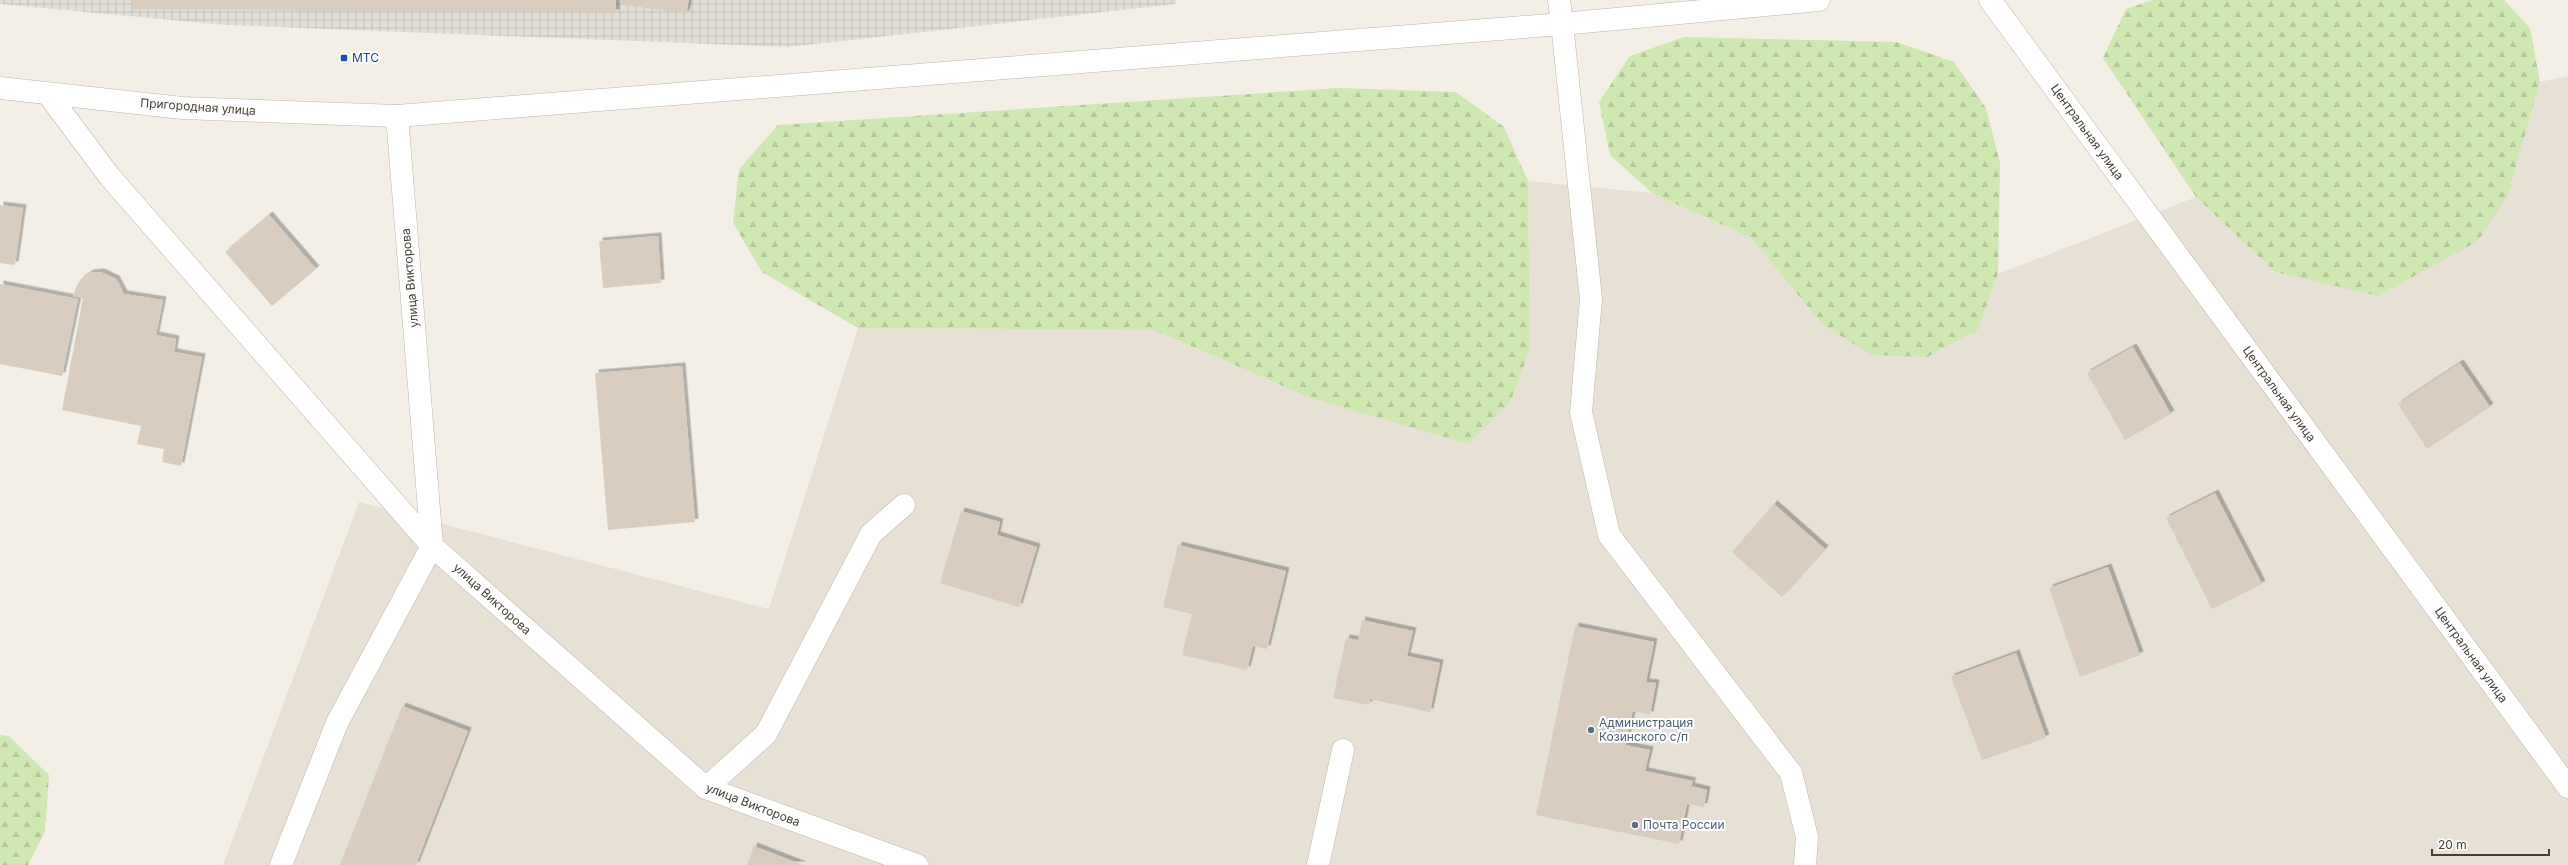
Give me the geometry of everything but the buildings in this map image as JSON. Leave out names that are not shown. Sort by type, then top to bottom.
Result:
[{"type":"street","points":[[1559,0],[1591,299],[1581,412],[1609,536],[1791,773],[1807,837],[1805,865]]},
{"type":"street","name":"Пригородная улица","points":[[0,88],[182,108],[397,116],[1562,24],[1819,0]]},
{"type":"street","name":"Центральная улица","points":[[1990,0],[2568,784]]},
{"type":"street","points":[[48,94],[110,177],[432,546],[337,723],[281,865]]},
{"type":"street","name":"улица Викторова","points":[[397,116],[432,546],[706,788],[908,864]]},
{"type":"street","points":[[706,788],[766,734],[871,534],[904,505]]},
{"type":"street","points":[[1318,865],[1343,750]]},
{"type":"shaded area","points":[[0,0],[1176,0],[1175,4],[787,47],[226,25],[0,4]]},
{"type":"shaded area","points":[[2568,76],[2568,865],[223,865],[359,502],[769,609],[858,328],[1154,330],[1308,397],[1530,348],[1528,181],[1652,193],[1751,238],[1822,324],[1978,330],[1998,274],[2196,197],[2275,272],[2508,195],[2540,82]]},
{"type":"green space","points":[[2153,0],[2504,0],[2530,28],[2540,82],[2508,195],[2478,241],[2378,296],[2275,272],[2196,197],[2103,58],[2126,9]]},
{"type":"green space","points":[[1684,37],[1897,42],[1954,62],[1986,108],[2000,163],[1998,274],[1978,330],[1927,357],[1871,355],[1822,324],[1751,238],[1652,193],[1610,155],[1599,102],[1630,56]]},
{"type":"green space","points":[[1340,88],[1456,92],[1504,127],[1528,181],[1530,348],[1510,403],[1468,444],[1308,397],[1154,330],[858,328],[762,272],[733,223],[739,169],[778,125]]},
{"type":"green space","points":[[0,735],[9,736],[49,775],[45,831],[28,865],[0,865]]},
{"type":"place","name":"МТС","points":[[344,58]]},
{"type":"place","name":"Администрация Козинского с/п","points":[[1591,730]]},
{"type":"place","name":"Почта России","points":[[1635,825]]}]
